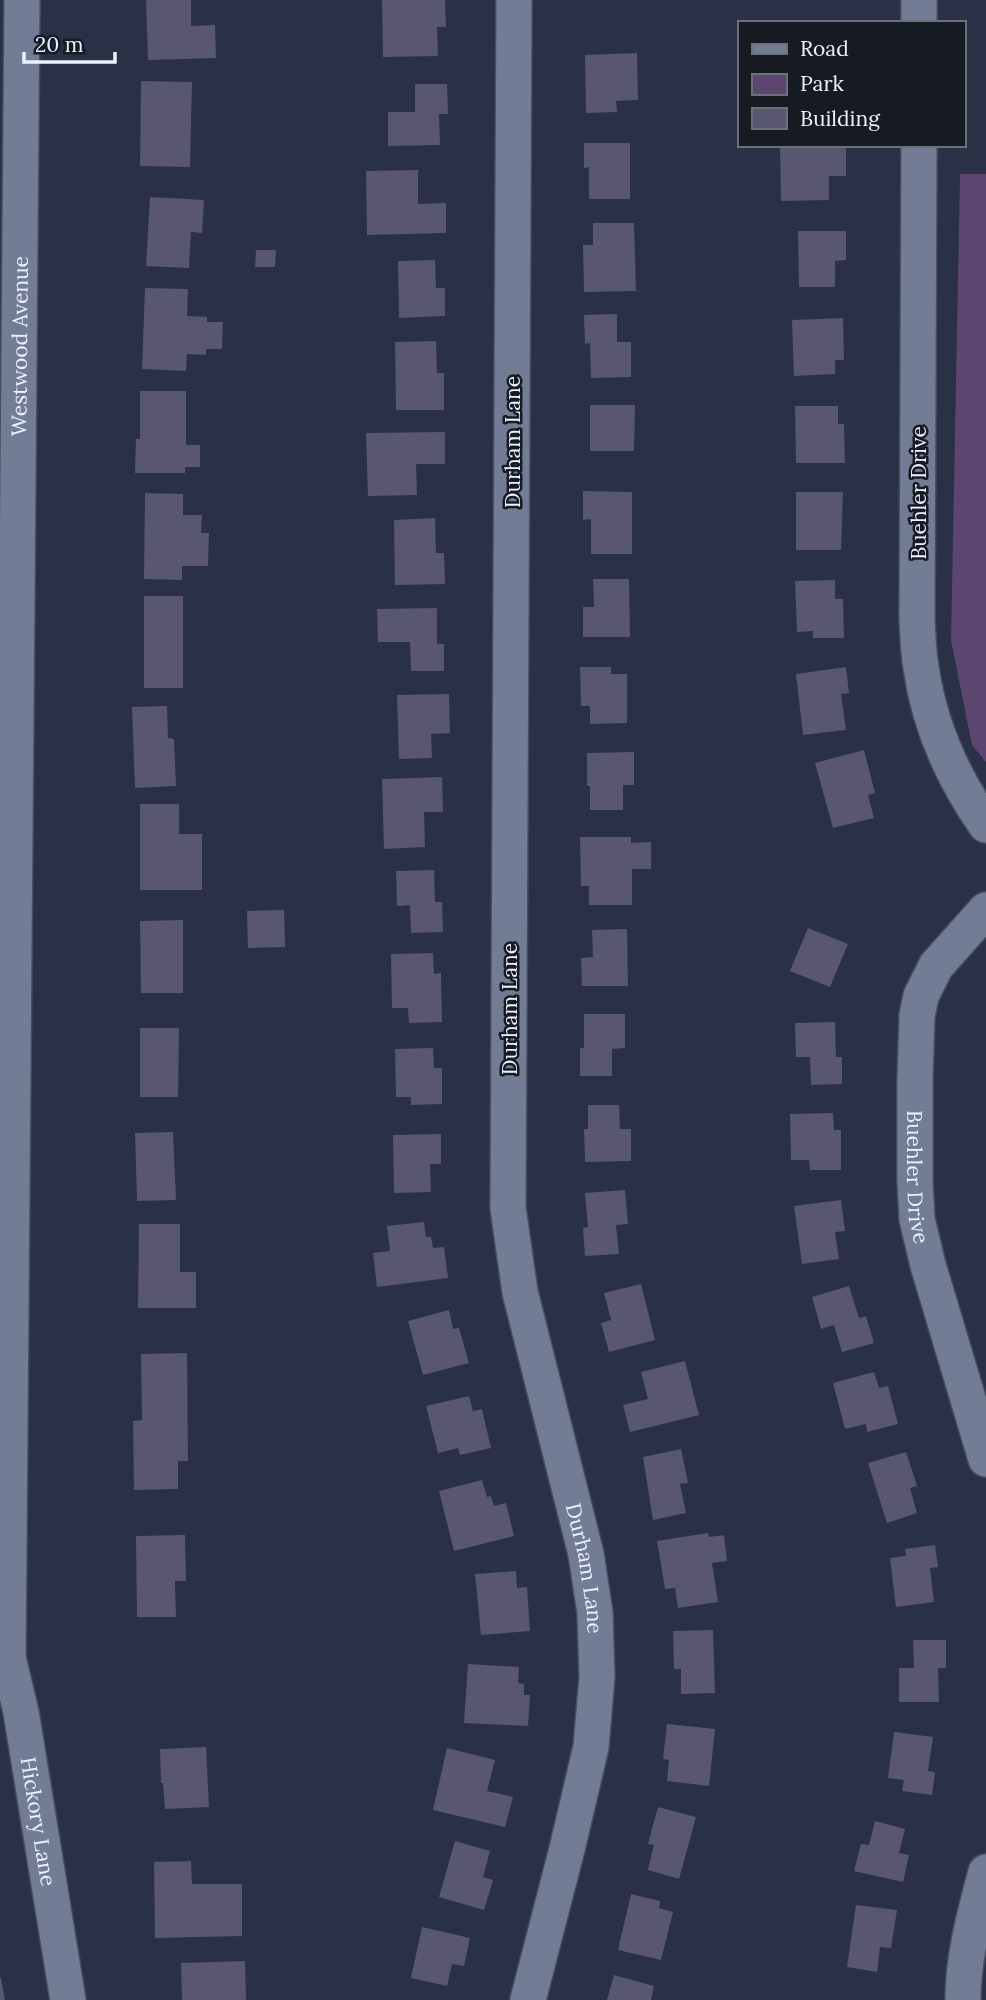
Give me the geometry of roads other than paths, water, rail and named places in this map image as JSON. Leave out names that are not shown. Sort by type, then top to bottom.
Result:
[{"type":"street","name":"Westwood Avenue","points":[[4,1653],[22,0]]},
{"type":"street","name":"Durham Lane","points":[[514,0],[508,1208],[520,1292],[586,1554],[595,1613],[597,1677],[591,1747],[568,1849],[528,2000]]},
{"type":"street","points":[[919,0],[919,21]]},
{"type":"street","name":"Buehler Drive","points":[[919,147],[917,619],[920,664],[942,746],[966,797],[986,825]]},
{"type":"street","name":"Buehler Drive","points":[[986,910],[936,966],[921,996],[916,1016],[915,1181],[917,1219],[928,1265],[986,1459]]},
{"type":"street","name":"Hickory Lane","points":[[4,1653],[22,1713],[68,2000]]},
{"type":"street","points":[[962,2000],[963,1974],[986,1872]]}]
